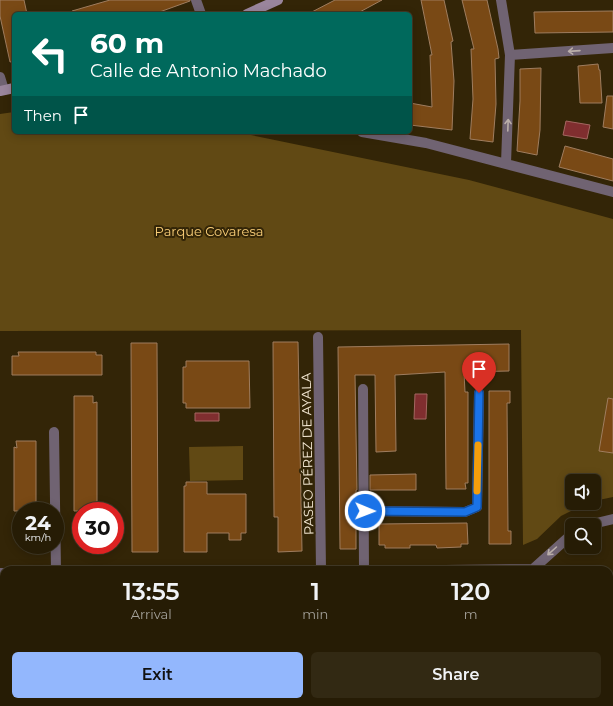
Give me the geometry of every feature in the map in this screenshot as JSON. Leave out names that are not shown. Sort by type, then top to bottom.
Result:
[{"type":"street","points":[[196,0],[201,12]]},
{"type":"street","points":[[251,12],[278,0]]},
{"type":"street","points":[[501,0],[510,55],[506,164]]},
{"type":"street","points":[[510,55],[613,48]]},
{"type":"street","points":[[0,77],[6,90]]},
{"type":"street","points":[[374,134],[426,143],[613,192]]},
{"type":"street","name":"PASEO PÉREZ DE AYALA","points":[[318,337],[321,566]]},
{"type":"street","points":[[363,389],[365,511],[364,566]]},
{"type":"street","points":[[365,511],[465,512],[477,507],[479,393]]},
{"type":"street","points":[[54,432],[56,566]]},
{"type":"street","points":[[601,522],[613,519]]},
{"type":"street","points":[[536,566],[565,540]]},
{"type":"green space","name":"Parque Covaresa","points":[[12,112],[12,134],[246,134],[469,180],[613,219],[613,497],[601,500],[601,474],[565,474],[565,510],[573,510],[561,516],[537,539],[523,545],[521,330],[0,331],[0,114]]},
{"type":"green space","points":[[243,446],[243,480],[190,481],[189,447]]},
{"type":"shaded area","points":[[566,121],[590,125],[587,139],[563,135]]},
{"type":"shaded area","points":[[415,394],[427,394],[426,419],[414,419]]},
{"type":"shaded area","points":[[195,413],[219,413],[219,421],[195,421]]},
{"type":"building","points":[[0,0],[24,0],[27,12],[12,12],[12,62],[10,62],[0,16]]},
{"type":"building","points":[[110,0],[190,0],[160,12],[72,11]]},
{"type":"building","points":[[335,0],[382,0],[360,12],[312,12]]},
{"type":"building","points":[[421,0],[444,0],[453,41],[451,42],[454,81],[452,130],[412,125],[412,103],[432,107],[430,55],[432,55]]},
{"type":"building","points":[[462,0],[487,0],[498,49],[499,58],[495,59],[496,104],[493,142],[470,139],[473,99],[471,49],[474,49]]},
{"type":"building","points":[[613,11],[613,32],[535,33],[534,12]]},
{"type":"building","points":[[598,64],[600,70],[602,103],[580,103],[578,66]]},
{"type":"building","points":[[541,68],[540,130],[537,155],[517,151],[520,69]]},
{"type":"building","points":[[607,96],[613,96],[613,129],[603,127]]},
{"type":"building","points":[[565,146],[613,159],[613,181],[559,167]]},
{"type":"building","points":[[273,342],[298,342],[302,551],[278,552],[278,517],[274,517]]},
{"type":"building","points":[[131,343],[157,343],[158,552],[132,552]]},
{"type":"building","points":[[509,344],[509,371],[464,372],[465,392],[468,392],[468,483],[465,483],[466,489],[446,489],[445,372],[395,375],[396,451],[376,452],[375,375],[355,375],[357,490],[356,549],[340,549],[338,347]]},
{"type":"building","points":[[18,352],[96,352],[96,355],[102,355],[102,375],[12,375],[12,356],[19,356]]},
{"type":"building","points":[[186,361],[249,361],[250,408],[186,408],[186,403],[183,403],[183,367],[186,367]]},
{"type":"building","points":[[489,391],[510,391],[510,403],[507,403],[508,531],[511,531],[511,544],[489,544]]},
{"type":"building","points":[[74,396],[93,396],[93,403],[97,402],[97,502],[74,502]]},
{"type":"building","points":[[608,398],[613,399],[613,453],[599,451]]},
{"type":"building","points":[[16,441],[36,441],[36,502],[14,502],[14,447],[17,448]]},
{"type":"building","points":[[416,474],[416,490],[370,490],[370,475]]},
{"type":"building","points":[[186,482],[207,482],[207,494],[246,494],[246,533],[241,533],[241,540],[229,540],[229,533],[207,533],[207,552],[184,552],[184,486],[186,486]]},
{"type":"building","points":[[467,523],[468,544],[461,544],[461,547],[437,548],[436,545],[410,545],[410,548],[385,548],[385,545],[379,545],[379,524]]},
{"type":"slow traffic","points":[[477,491],[478,445]]},
{"type":"route","points":[[365,511],[465,512],[477,507],[479,393]]}]
